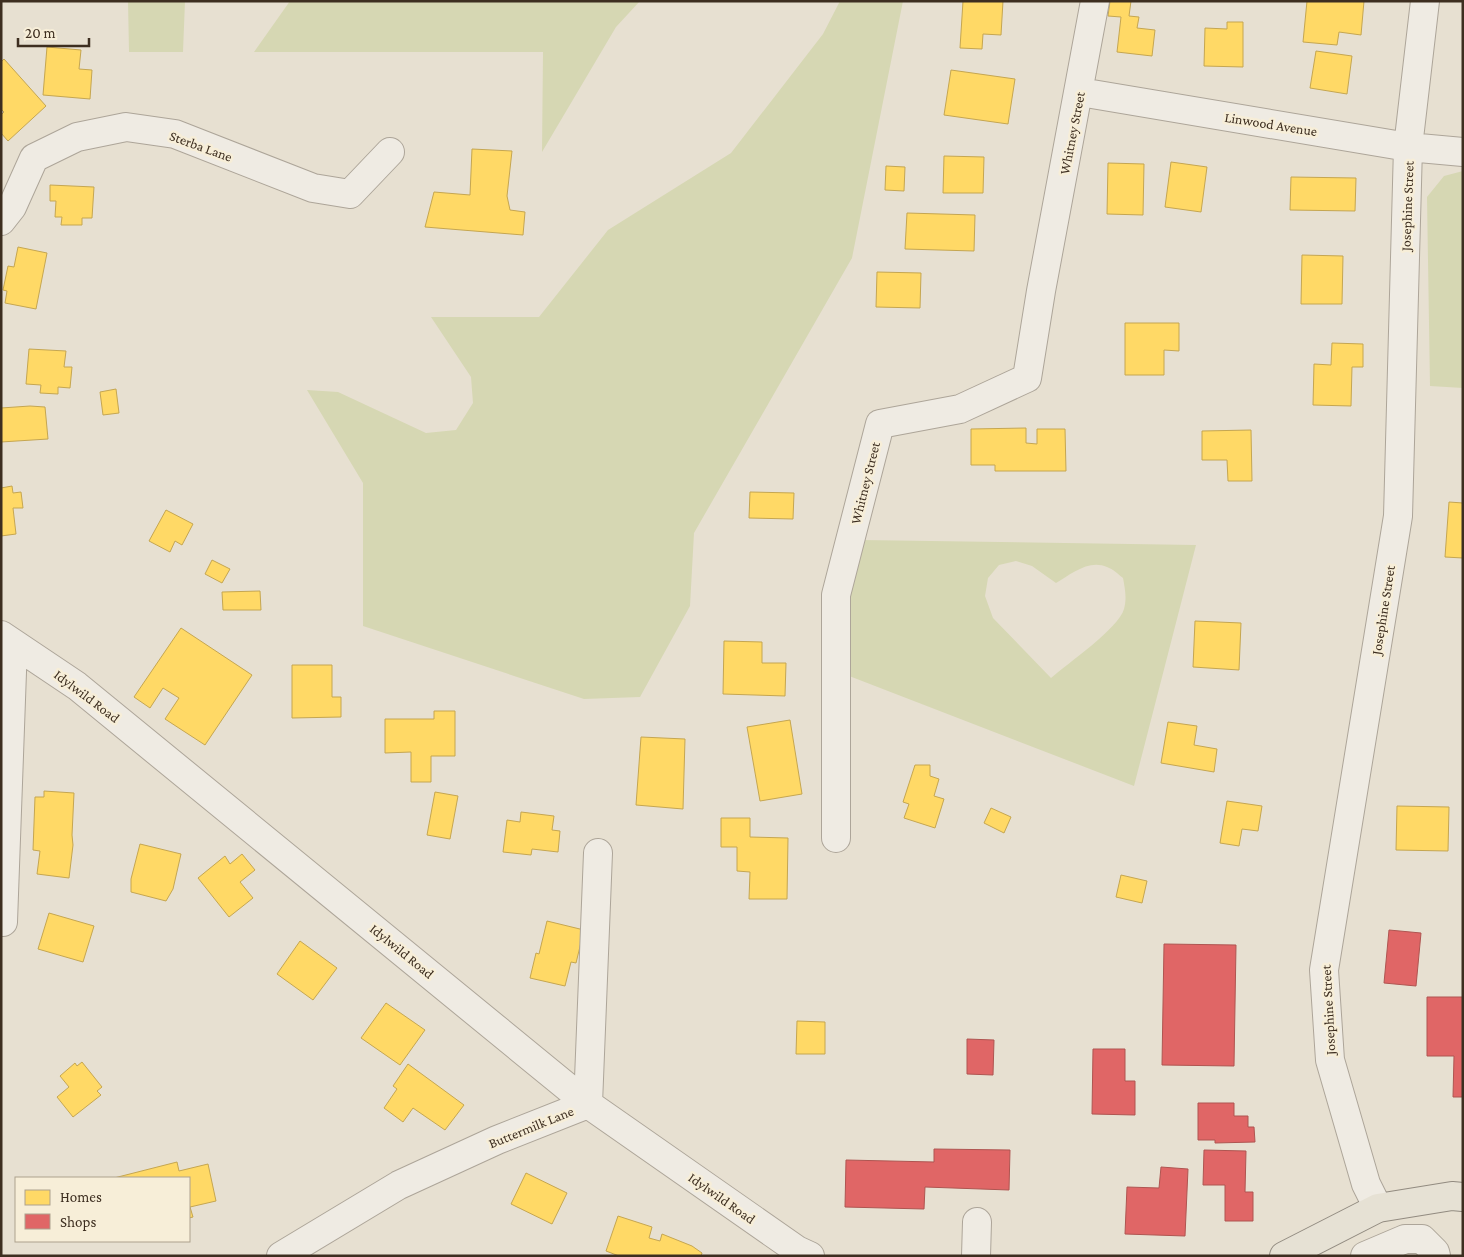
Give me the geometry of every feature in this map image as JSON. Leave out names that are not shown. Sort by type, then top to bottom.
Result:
[{"type":"main road","points":[[1284,1256],[1378,1208],[1452,1196],[1463,1197]]},
{"type":"street","name":"Whitney Street","points":[[836,838],[836,595],[880,424],[960,409],[1027,378],[1041,291],[1080,92],[1095,1]]},
{"type":"street","name":"Josephine Street","points":[[1378,1208],[1366,1184],[1330,1060],[1324,970],[1398,516],[1408,147],[1424,1]]},
{"type":"street","name":"Linwood Avenue","points":[[1080,92],[1408,147],[1463,152]]},
{"type":"street","name":"Sterba Lane","points":[[1,221],[12,207],[34,158],[77,137],[126,127],[174,134],[313,188],[350,194],[390,152]]},
{"type":"street","points":[[1,922],[4,922],[7,639]]},
{"type":"street","name":"Idylwild Road","points":[[7,639],[77,686],[588,1104],[797,1250],[810,1256]]},
{"type":"street","name":"Buttermilk Lane","points":[[281,1256],[399,1185],[497,1140],[588,1104],[598,853]]},
{"type":"street","points":[[976,1256],[977,1222]]},
{"type":"street","points":[[1365,1256],[1405,1239],[1422,1239],[1435,1252],[1436,1256]]},
{"type":"green space","points":[[128,1],[185,1],[183,52],[129,52]]},
{"type":"green space","points":[[290,1],[640,1],[616,27],[542,152],[543,52],[254,52]]},
{"type":"green space","points":[[840,1],[903,1],[852,258],[694,533],[690,606],[640,697],[584,699],[363,626],[363,483],[307,390],[338,392],[426,433],[456,430],[473,403],[471,377],[431,317],[539,317],[608,230],[731,153],[823,34]]},
{"type":"green space","points":[[1463,171],[1463,388],[1430,386],[1427,197],[1444,176]]},
{"type":"green space","points":[[861,540],[1196,545],[1134,786],[844,674],[847,590]],"holes":[[[1016,561],[1032,566],[1056,583],[1080,569],[1094,565],[1107,567],[1123,578],[1126,597],[1124,609],[1120,617],[1092,645],[1051,678],[993,618],[985,596],[988,578],[999,565]]]},
{"type":"building: Homes","points":[[963,1],[1003,1],[1001,35],[983,34],[982,49],[960,48]]},
{"type":"building: Homes","points":[[1110,1],[1131,1],[1129,16],[1139,17],[1137,28],[1155,30],[1152,56],[1117,52],[1121,17],[1108,16]]},
{"type":"building: Homes","points":[[1307,1],[1364,1],[1361,35],[1339,32],[1337,45],[1303,42]]},
{"type":"building: Homes","points":[[1227,22],[1243,22],[1243,67],[1204,66],[1205,28],[1227,29]]},
{"type":"building: Homes","points":[[47,47],[81,50],[79,69],[92,70],[90,99],[43,95]]},
{"type":"building: Homes","points":[[1316,51],[1352,56],[1347,94],[1310,88]]},
{"type":"building: Homes","points":[[4,59],[46,106],[8,141],[1,133],[1,115],[4,112],[1,109],[1,62]]},
{"type":"building: Homes","points":[[951,70],[1015,79],[1008,124],[944,115]]},
{"type":"building: Homes","points":[[472,149],[512,151],[507,196],[510,210],[525,212],[523,235],[425,227],[434,192],[470,195]]},
{"type":"building: Homes","points":[[944,156],[984,157],[983,193],[943,193]]},
{"type":"building: Homes","points":[[1171,162],[1207,167],[1201,212],[1165,207]]},
{"type":"building: Homes","points":[[1108,163],[1144,164],[1143,215],[1107,214]]},
{"type":"building: Homes","points":[[886,166],[905,167],[904,191],[885,190]]},
{"type":"building: Homes","points":[[1291,177],[1356,178],[1355,211],[1290,210]]},
{"type":"building: Homes","points":[[50,185],[94,187],[92,218],[82,218],[82,225],[61,225],[62,217],[55,217],[56,201],[50,201]]},
{"type":"building: Homes","points":[[907,213],[975,215],[974,251],[905,249]]},
{"type":"building: Homes","points":[[18,247],[47,253],[36,309],[5,303],[7,291],[3,290],[8,266],[14,267]]},
{"type":"building: Homes","points":[[1302,255],[1343,256],[1342,304],[1301,304]]},
{"type":"building: Homes","points":[[877,272],[921,273],[920,308],[876,307]]},
{"type":"building: Homes","points":[[1125,323],[1179,323],[1179,351],[1164,350],[1164,375],[1125,375]]},
{"type":"building: Homes","points":[[1332,343],[1363,344],[1363,367],[1352,367],[1351,406],[1313,405],[1314,364],[1331,365]]},
{"type":"building: Homes","points":[[29,349],[66,351],[64,367],[72,367],[70,388],[58,387],[58,394],[40,393],[41,385],[26,384]]},
{"type":"building: Homes","points":[[116,389],[119,413],[103,415],[100,392]]},
{"type":"building: Homes","points":[[45,407],[48,439],[1,442],[1,408]]},
{"type":"building: Homes","points":[[1026,428],[1026,443],[1037,444],[1037,429],[1065,429],[1066,471],[995,471],[995,465],[971,465],[971,429]]},
{"type":"building: Homes","points":[[1251,430],[1252,481],[1228,481],[1227,460],[1202,460],[1202,431]]},
{"type":"building: Homes","points":[[12,486],[13,493],[21,492],[23,508],[13,508],[16,534],[1,536],[1,488]]},
{"type":"building: Homes","points":[[750,492],[794,493],[793,519],[749,518]]},
{"type":"building: Homes","points":[[1449,502],[1463,503],[1463,558],[1445,557]]},
{"type":"building: Homes","points":[[166,510],[193,524],[182,545],[175,541],[170,552],[149,541]]},
{"type":"building: Homes","points":[[212,560],[230,569],[222,583],[205,574]]},
{"type":"building: Homes","points":[[260,591],[261,610],[223,610],[222,592]]},
{"type":"building: Homes","points":[[1195,621],[1241,623],[1239,670],[1193,667]]},
{"type":"building: Homes","points":[[181,628],[252,675],[205,745],[165,719],[179,698],[163,688],[150,708],[134,697]]},
{"type":"building: Homes","points":[[724,641],[762,642],[762,663],[786,663],[785,696],[723,694]]},
{"type":"building: Homes","points":[[292,665],[332,665],[332,697],[341,697],[341,717],[292,718]]},
{"type":"building: Homes","points":[[434,711],[455,711],[455,756],[431,756],[431,782],[411,782],[411,752],[385,753],[385,719],[434,719]]},
{"type":"building: Homes","points":[[790,720],[802,794],[760,801],[747,727]]},
{"type":"building: Homes","points":[[1168,722],[1197,726],[1194,745],[1217,749],[1214,772],[1161,763]]},
{"type":"building: Homes","points":[[641,737],[685,739],[683,809],[636,805]]},
{"type":"building: Homes","points":[[915,765],[930,765],[930,776],[939,779],[934,796],[944,799],[935,828],[904,818],[909,804],[903,802]]},
{"type":"building: Homes","points":[[44,791],[74,793],[73,845],[69,878],[37,874],[40,851],[33,850],[35,797],[44,797]]},
{"type":"building: Homes","points":[[435,792],[458,796],[450,839],[427,835]]},
{"type":"building: Homes","points":[[1227,801],[1262,806],[1258,831],[1242,829],[1239,846],[1220,843]]},
{"type":"building: Homes","points":[[1397,806],[1449,807],[1448,851],[1396,850]]},
{"type":"building: Homes","points":[[991,808],[1011,817],[1004,833],[984,823]]},
{"type":"building: Homes","points":[[521,812],[554,816],[552,830],[560,831],[558,852],[532,849],[531,855],[503,852],[507,820],[520,822]]},
{"type":"building: Homes","points":[[721,818],[750,818],[750,837],[788,838],[787,899],[749,899],[750,872],[737,871],[737,847],[721,847]]},
{"type":"building: Homes","points":[[140,844],[181,854],[173,889],[166,901],[131,892],[131,879]]},
{"type":"building: Homes","points":[[242,854],[255,870],[240,882],[253,898],[229,917],[198,878],[225,856],[230,864]]},
{"type":"building: Homes","points":[[1121,875],[1147,881],[1142,903],[1116,897]]},
{"type":"building: Homes","points":[[49,913],[94,926],[83,962],[38,949]]},
{"type":"building: Homes","points":[[547,921],[584,930],[576,963],[571,962],[565,986],[530,978],[536,953],[539,954]]},
{"type":"building: Homes","points":[[300,941],[337,968],[313,1000],[277,974]]},
{"type":"building: Homes","points":[[386,1003],[425,1030],[400,1065],[361,1038]]},
{"type":"building: Homes","points":[[797,1021],[825,1022],[825,1054],[796,1054]]},
{"type":"building: Homes","points":[[82,1062],[102,1087],[97,1091],[101,1095],[73,1117],[57,1097],[69,1087],[60,1076],[75,1063],[77,1066]]},
{"type":"building: Homes","points":[[408,1064],[464,1105],[445,1130],[413,1108],[403,1122],[384,1108],[397,1089],[393,1086]]},
{"type":"building: Homes","points":[[177,1162],[179,1171],[208,1164],[216,1201],[190,1207],[190,1177],[118,1177]]},
{"type":"building: Homes","points":[[526,1173],[567,1193],[552,1224],[511,1204]]},
{"type":"building: Homes","points":[[190,1207],[193,1217],[190,1218]]},
{"type":"building: Homes","points":[[618,1216],[652,1227],[649,1238],[660,1241],[662,1234],[692,1246],[702,1253],[701,1256],[619,1256],[606,1251]]},
{"type":"building: Shops","points":[[1389,930],[1421,933],[1416,986],[1384,983]]},
{"type":"building: Shops","points":[[1164,944],[1236,945],[1234,1066],[1162,1065]]},
{"type":"building: Shops","points":[[1427,997],[1463,997],[1463,1097],[1453,1097],[1454,1056],[1427,1056]]},
{"type":"building: Shops","points":[[967,1039],[994,1040],[993,1075],[967,1074]]},
{"type":"building: Shops","points":[[1093,1049],[1125,1049],[1125,1081],[1135,1081],[1135,1115],[1092,1114]]},
{"type":"building: Shops","points":[[1198,1103],[1234,1103],[1234,1116],[1248,1116],[1248,1127],[1254,1127],[1255,1142],[1215,1143],[1215,1140],[1198,1140]]},
{"type":"building: Shops","points":[[934,1149],[1010,1150],[1009,1190],[925,1187],[924,1209],[845,1207],[846,1160],[934,1162]]},
{"type":"building: Shops","points":[[1204,1150],[1246,1151],[1245,1192],[1253,1192],[1253,1221],[1225,1221],[1225,1185],[1203,1185]]},
{"type":"building: Shops","points":[[1161,1167],[1188,1169],[1185,1236],[1125,1234],[1127,1187],[1159,1188]]}]
